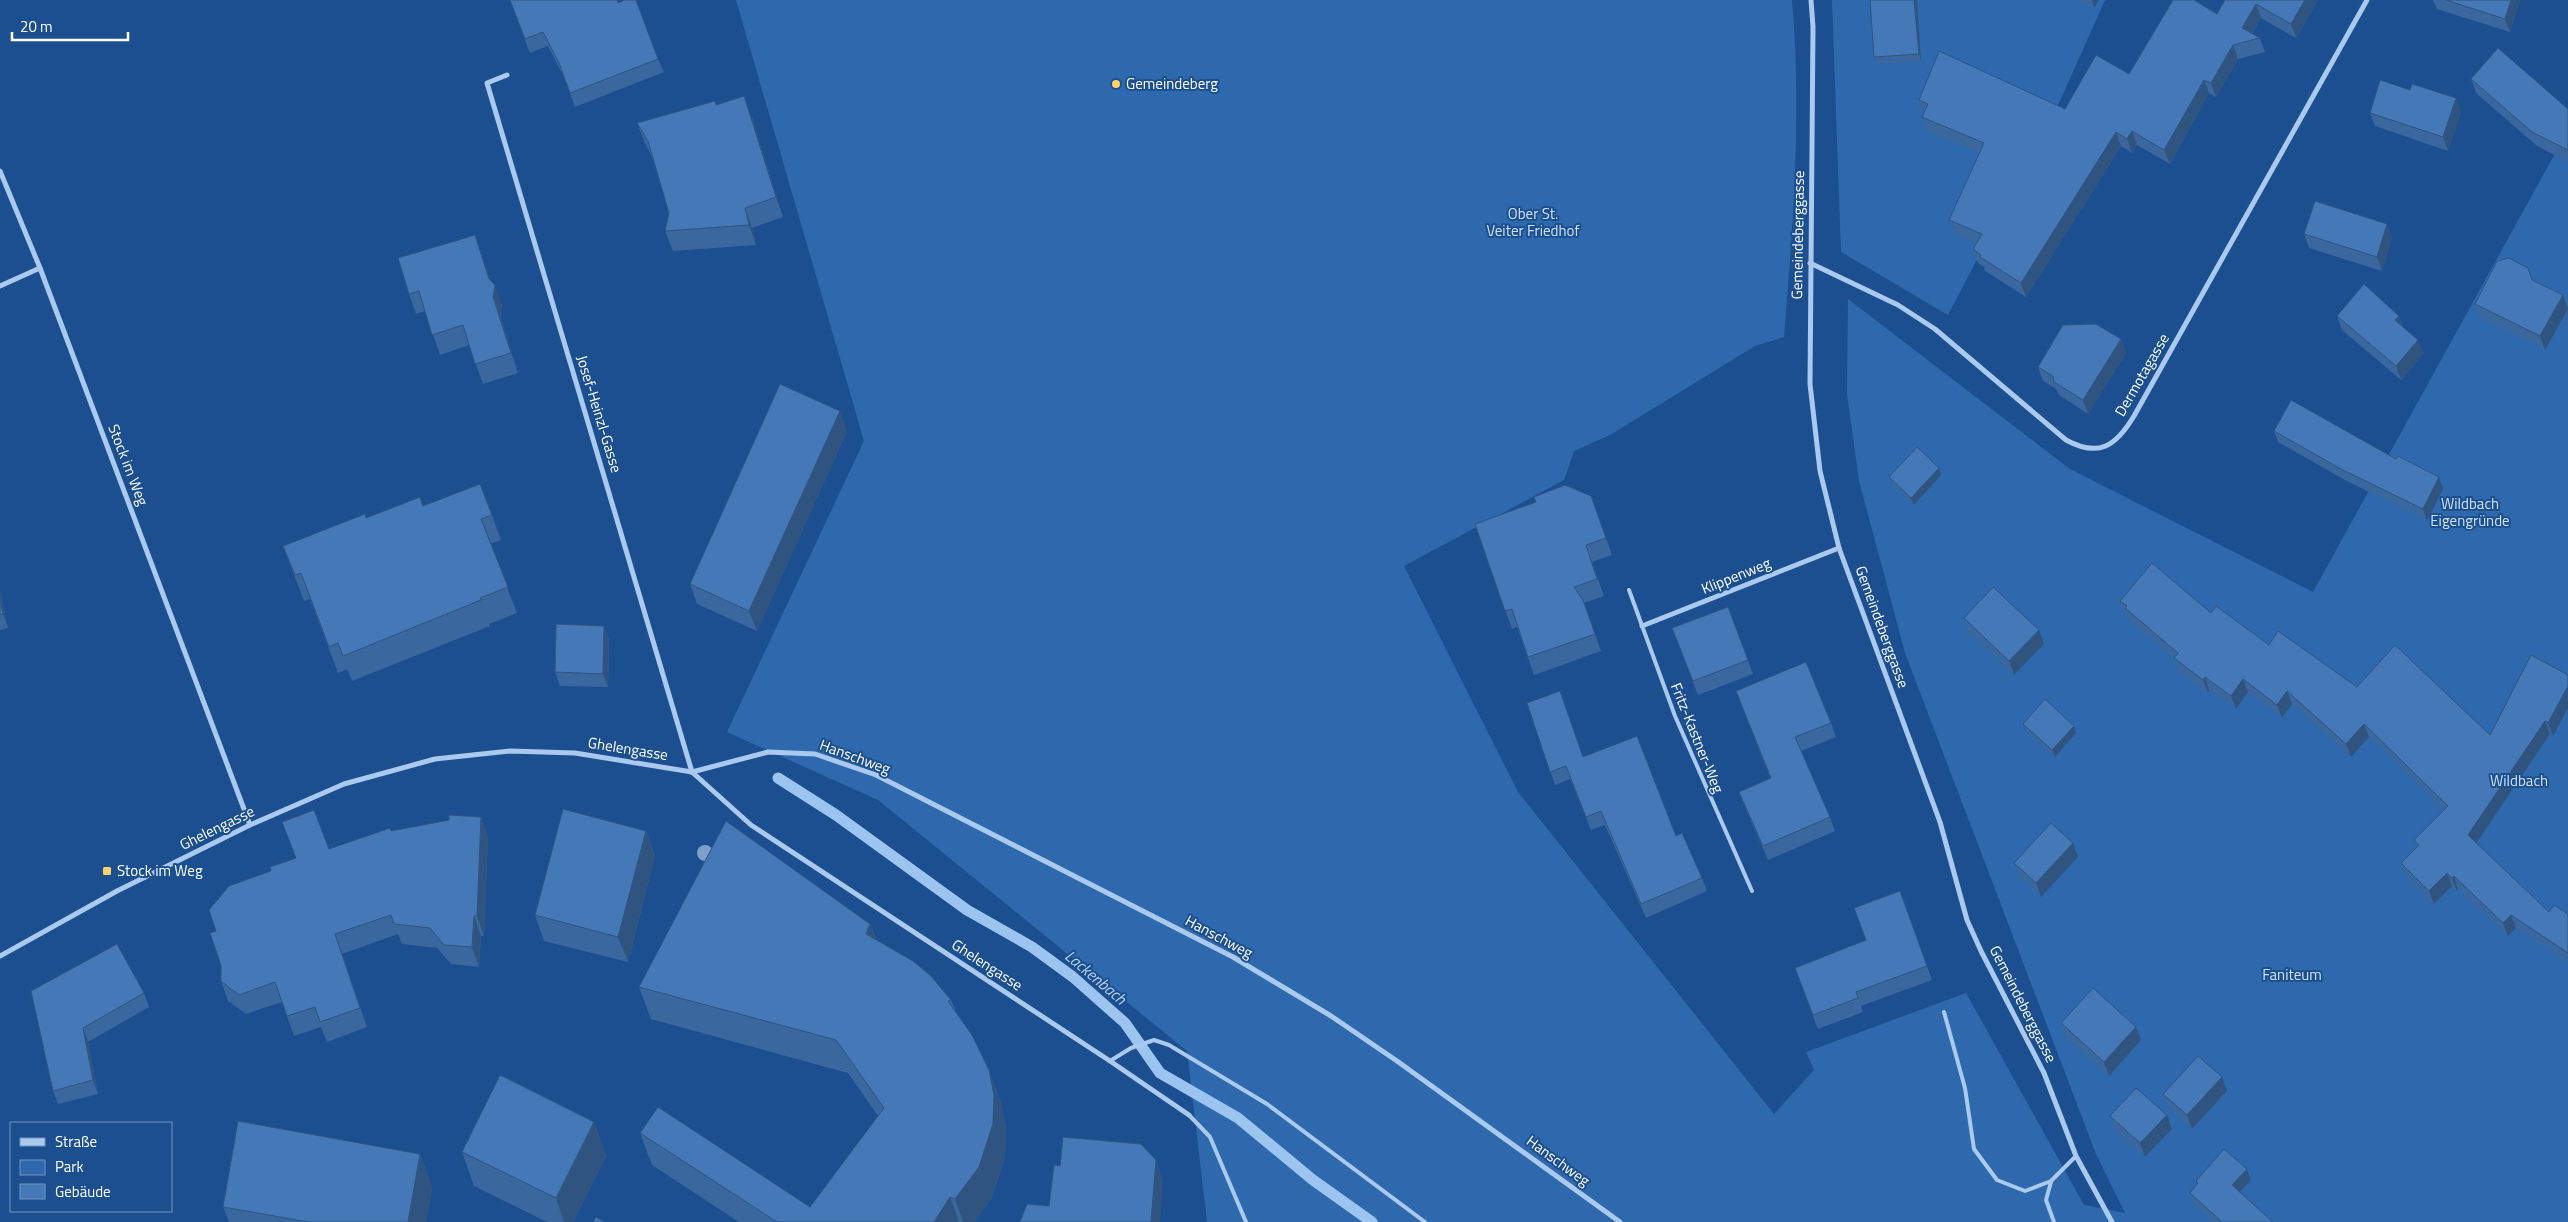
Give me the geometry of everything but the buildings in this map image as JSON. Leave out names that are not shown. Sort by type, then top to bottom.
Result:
[{"type":"street","name":"Gemeindeberggasse","points":[[1812,0],[1814,26],[1810,384],[1820,471],[1839,548],[1940,822],[1967,920],[1981,952],[2044,1073],[2076,1156],[2112,1222]]},
{"type":"street","name":"Dermotagasse","points":[[1810,264],[1898,305],[1935,329],[2066,440],[2078,447],[2093,450],[2103,447],[2120,438],[2134,416],[2367,0]]},
{"type":"street","name":"Josef-Heinzl-Gasse","points":[[507,75],[487,83],[692,772]]},
{"type":"street","name":"Stock im Weg","points":[[0,171],[40,268],[250,825]]},
{"type":"street","points":[[0,286],[40,268]]},
{"type":"street","name":"Klippenweg","points":[[1642,626],[1839,548]]},
{"type":"street","name":"Ghelengasse","points":[[0,956],[117,891],[250,825],[344,784],[435,760],[510,752],[575,753],[692,772],[751,825],[1110,1061],[1188,1115]]},
{"type":"street","name":"Hanschweg","points":[[692,772],[768,752],[815,754],[876,775],[1233,957],[1331,1016],[1397,1060],[1620,1222]]},
{"type":"lane","name":"Fritz-Kastner-Weg","points":[[1629,590],[1674,716],[1752,891]]},
{"type":"lane","points":[[1944,1012],[1965,1088],[1974,1149],[1997,1180],[2025,1191],[2051,1181],[2076,1156]]},
{"type":"lane","points":[[1110,1061],[1131,1048],[1154,1040],[1169,1045],[1267,1104],[1425,1222]]},
{"type":"lane","points":[[1188,1115],[1210,1137],[1246,1222]]},
{"type":"lane","points":[[2051,1181],[2046,1200],[2054,1222]]},
{"type":"green space","points":[[736,0],[1792,0],[1795,42],[1796,126],[1793,211],[1784,337],[1755,346],[1610,435],[1574,451],[1564,480],[1404,566],[1518,792],[1774,1114],[1814,1070],[1806,1052],[1966,993],[2084,1205],[2125,1213],[2096,1154],[1905,653],[1859,481],[1847,394],[1848,299],[2070,469],[2313,592],[2568,130],[2568,1222],[1207,1222],[1187,1051],[878,800],[727,732],[864,441]]},
{"type":"green space","points":[[1832,0],[2105,0],[2060,101],[1948,315],[1841,252]]},
{"type":"waterway","name":"Lackenbach","points":[[778,778],[836,815],[967,910],[1032,947],[1073,977],[1125,1023],[1160,1073],[1238,1118],[1313,1180],[1372,1222]]},
{"type":"place","name":"Gemeindeberg","points":[[1116,84]]},
{"type":"place","name":"Stock im Weg","points":[[107,871]]},
{"type":"park label","name":"Ober St. Veiter Friedhof","points":[[1533,222]]},
{"type":"park label","name":"Wildbach Eigengründe","points":[[2470,512]]},
{"type":"park label","name":"Wildbach","points":[[2519,781]]},
{"type":"park label","name":"Faniteum","points":[[2292,975]]}]
